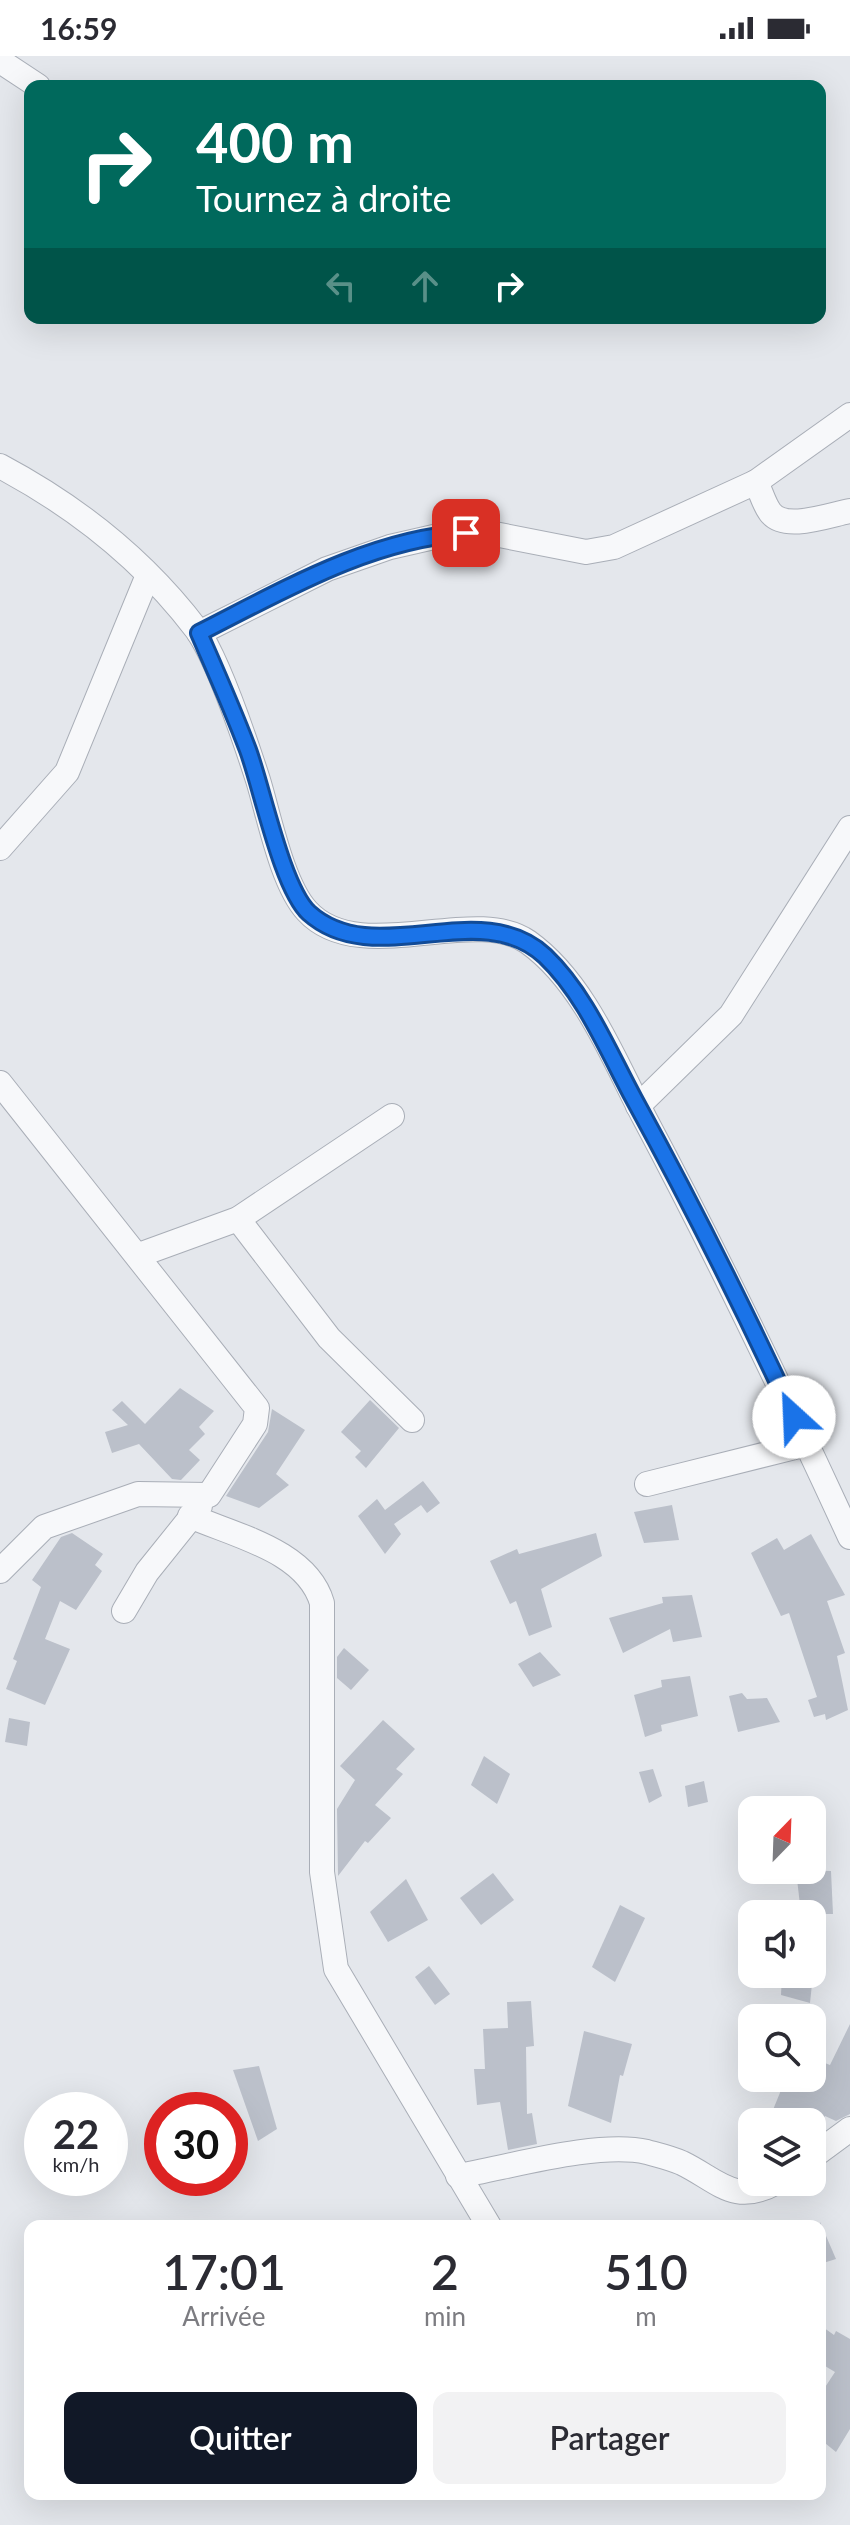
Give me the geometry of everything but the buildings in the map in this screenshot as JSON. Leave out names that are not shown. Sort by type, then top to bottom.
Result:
[{"type":"street","points":[[0,61],[29,80]]},
{"type":"street","points":[[199,633],[327,569],[390,547],[447,534],[484,532],[586,552],[614,547],[756,482],[850,415]]},
{"type":"street","points":[[0,466],[87,519],[148,575],[199,633],[249,753],[292,885],[307,911],[328,926],[363,936],[488,931],[524,939],[546,957],[585,1008],[638,1106],[757,1337],[850,1537]]},
{"type":"street","points":[[756,482],[769,511],[777,520],[790,522],[850,511]]},
{"type":"street","points":[[0,848],[67,772],[148,575]]},
{"type":"street","points":[[638,1106],[731,1015],[850,828]]},
{"type":"street","points":[[0,1083],[71,1177],[139,1255],[257,1408],[255,1424],[209,1495],[147,1572],[124,1611]]},
{"type":"street","points":[[139,1255],[238,1219],[392,1116]]},
{"type":"street","points":[[238,1219],[329,1338],[412,1420]]},
{"type":"street","points":[[647,1484],[807,1444]]},
{"type":"street","points":[[0,1571],[44,1527],[138,1494],[209,1495]]},
{"type":"street","points":[[190,1516],[298,1563],[316,1583],[322,1603],[322,1872],[336,1969],[485,2220]]},
{"type":"street","points":[[826,2147],[850,2129]]},
{"type":"street","points":[[458,2176],[629,2148],[683,2163],[703,2177],[738,2193]]},
{"type":"route","points":[[466,533],[447,534],[390,547],[327,569],[199,633],[249,753],[292,885],[307,911],[328,926],[363,936],[488,931],[524,939],[546,957],[585,1008],[638,1106],[757,1337],[794,1417]]}]
